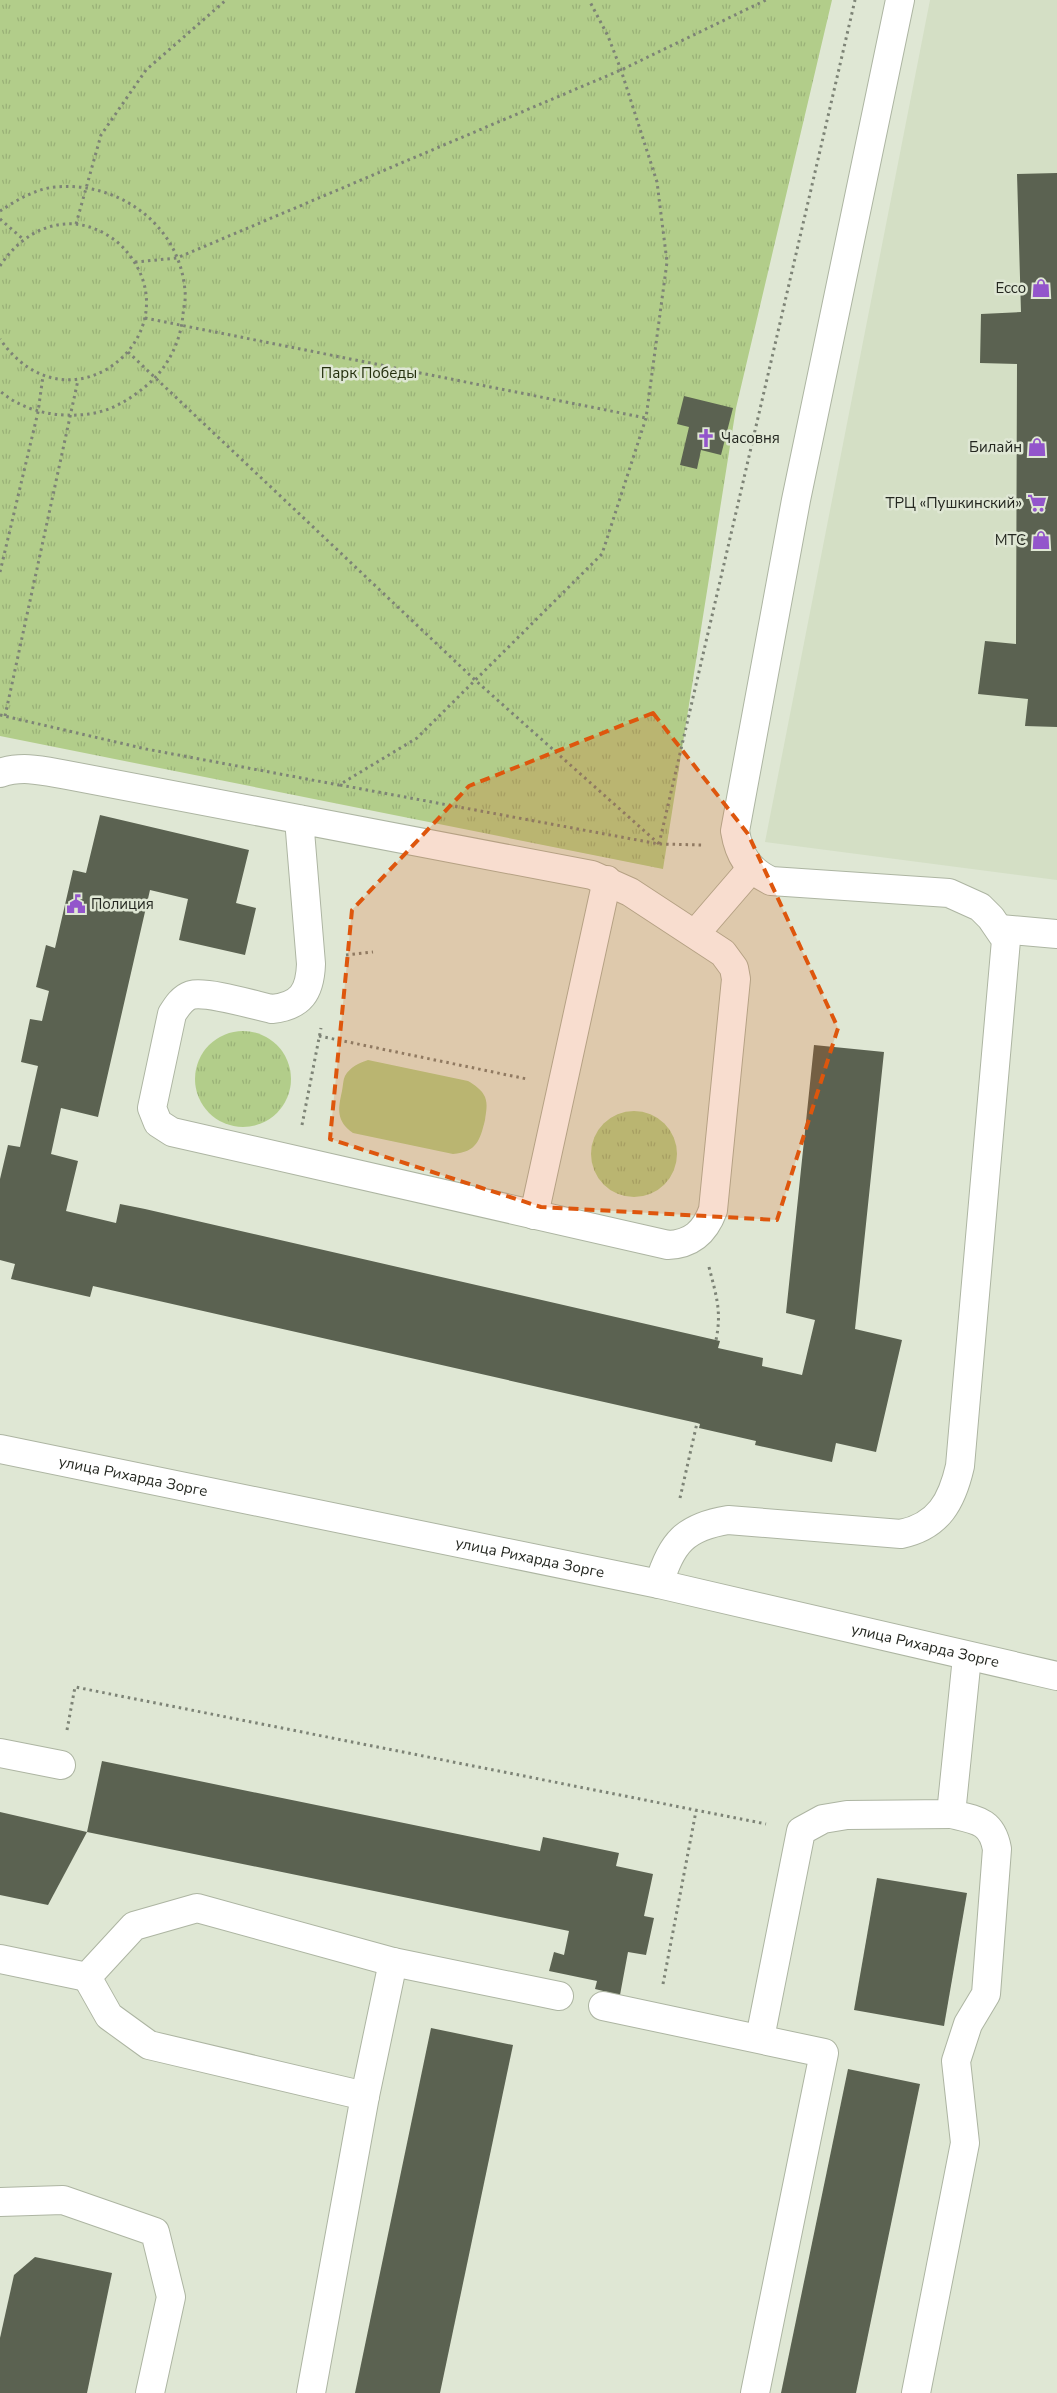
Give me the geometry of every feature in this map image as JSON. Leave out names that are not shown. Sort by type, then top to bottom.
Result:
[{"type":"street","points":[[659,1584],[668,1559],[679,1541],[693,1530],[706,1524],[728,1520],[902,1534],[916,1531],[929,1524],[940,1513],[949,1499],[960,1466],[1006,940],[1000,929],[980,908],[949,893],[772,881],[744,858],[735,831],[794,509],[900,0]]},
{"type":"street","points":[[0,773],[17,769],[32,769],[298,819],[592,875],[607,880],[695,934],[726,956],[734,968],[736,979],[713,1210],[708,1224],[701,1233],[679,1245],[668,1245],[172,1132],[158,1123],[152,1108],[172,1014],[177,1005],[192,995],[204,994],[272,1009],[284,1008],[296,1003],[305,993],[310,980],[311,964],[298,819]]},
{"type":"street","points":[[695,934],[744,858]]},
{"type":"street","points":[[534,1215],[607,880]]},
{"type":"street","points":[[1000,929],[1057,934]]},
{"type":"street","name":"улица Рихарда Зорге","points":[[0,1449],[659,1584],[967,1657],[1057,1676]]},
{"type":"street","points":[[951,1814],[967,1657]]},
{"type":"street","points":[[0,1753],[61,1765]]},
{"type":"street","points":[[760,2038],[801,1831],[823,1819],[847,1815],[951,1814],[986,1825],[994,1836],[997,1850],[986,1994],[968,2024],[956,2061],[965,2143],[916,2393]]},
{"type":"street","points":[[87,1977],[134,1926],[196,1908],[393,1962],[559,1996]]},
{"type":"street","points":[[0,1960],[87,1977],[109,2016],[149,2045],[365,2096]]},
{"type":"street","points":[[312,2393],[365,2096],[393,1962]]},
{"type":"street","points":[[603,2006],[824,2053],[755,2393]]},
{"type":"street","points":[[0,2202],[63,2200],[155,2232],[171,2297],[150,2393]]},
{"type":"path","points":[[76,224],[101,135],[146,70],[226,0]]},
{"type":"path","points":[[339,785],[417,738],[602,554],[646,418],[667,262],[657,182],[621,70],[608,36],[589,0]]},
{"type":"path","points":[[135,262],[177,258],[621,70],[766,0]]},
{"type":"path","points":[[659,844],[855,0]]},
{"type":"path","points":[[0,211],[22,197],[54,187],[86,187],[115,195],[142,210],[162,232],[177,258],[185,292],[182,326],[173,354],[156,378],[131,399],[102,412],[70,416],[38,412],[7,397],[0,391]]},
{"type":"path","points":[[0,219],[23,239]]},
{"type":"path","points":[[0,266],[8,253],[23,239],[39,230],[57,225],[76,224],[99,230],[120,243],[135,262],[143,279],[146,298],[145,318],[139,336],[128,352],[114,366],[96,375],[78,380],[61,380],[44,376],[25,368],[10,354],[0,339]]},
{"type":"path","points":[[145,318],[646,418]]},
{"type":"path","points":[[128,352],[475,680],[659,844]]},
{"type":"path","points":[[0,572],[38,412],[44,376]]},
{"type":"path","points":[[5,716],[78,380]]},
{"type":"path","points":[[0,715],[146,749],[744,858]]},
{"type":"path","points":[[295,1160],[323,1018]]},
{"type":"path","points":[[319,1036],[562,1086]]},
{"type":"path","points":[[701,1233],[720,1307],[716,1340]]},
{"type":"path","points":[[61,1765],[74,1687],[801,1831]]},
{"type":"path","points":[[656,2016],[696,1811]]},
{"type":"highlighted area","points":[[653,713],[748,834],[838,1028],[777,1220],[541,1207],[330,1139],[352,910],[469,786]]},
{"type":"shaded area","points":[[930,0],[1057,0],[1057,880],[765,842]]},
{"type":"green space","name":"Парк Победы","points":[[0,0],[832,0],[736,408],[663,869],[0,736]]},
{"type":"green space","points":[[243,1031],[261,1035],[277,1045],[287,1061],[291,1079],[287,1097],[277,1113],[261,1123],[243,1127],[225,1123],[209,1113],[199,1097],[195,1079],[199,1061],[209,1045],[225,1035]]},
{"type":"green space","points":[[368,1060],[468,1081],[476,1086],[484,1094],[487,1106],[483,1127],[476,1144],[467,1151],[453,1154],[353,1133],[341,1119],[339,1109],[343,1081],[352,1068]]},
{"type":"green space","points":[[634,1111],[650,1114],[658,1118],[670,1130],[674,1138],[677,1154],[674,1170],[670,1178],[658,1190],[650,1194],[634,1197],[618,1194],[610,1190],[598,1178],[594,1170],[591,1154],[594,1138],[598,1130],[610,1118],[618,1114]]},
{"type":"building","name":"ТРЦ «Пушкинский»","points":[[1057,173],[1057,727],[1025,726],[1028,699],[978,694],[985,641],[1016,644],[1017,364],[980,363],[981,314],[1021,312],[1017,174]]},
{"type":"building","name":"Часовня","points":[[684,396],[733,408],[721,455],[701,450],[697,469],[680,465],[689,427],[677,424]]},
{"type":"building","points":[[100,815],[249,850],[236,903],[256,908],[245,955],[179,940],[188,899],[150,890],[98,1117],[61,1108],[51,1154],[78,1161],[66,1211],[116,1223],[120,1204],[145,1209],[720,1341],[718,1348],[763,1358],[762,1366],[802,1375],[815,1320],[786,1313],[814,1045],[884,1052],[855,1329],[902,1340],[876,1452],[836,1443],[832,1462],[755,1445],[756,1441],[699,1428],[700,1424],[697,1423],[93,1286],[90,1297],[11,1279],[15,1264],[0,1260],[0,1179],[8,1145],[20,1147],[38,1066],[21,1062],[30,1019],[42,1021],[49,991],[36,987],[46,945],[55,948],[73,870],[86,873]]},
{"type":"building","points":[[102,1761],[540,1851],[543,1837],[619,1853],[616,1866],[653,1874],[644,1916],[654,1918],[646,1955],[628,1952],[620,1995],[595,1989],[597,1981],[549,1971],[554,1952],[564,1955],[569,1931],[87,1832]]},
{"type":"building","points":[[0,1812],[87,1832],[48,1905],[0,1895]]},
{"type":"building","points":[[877,1878],[967,1893],[944,2026],[854,2010]]},
{"type":"building","points":[[431,2028],[513,2045],[440,2393],[355,2393]]},
{"type":"building","points":[[848,2069],[920,2084],[856,2393],[781,2393]]},
{"type":"building","points":[[35,2257],[112,2273],[87,2393],[0,2393],[0,2338],[14,2275]]},
{"type":"place","name":"Ecco","points":[[1041,288]]},
{"type":"place","name":"Часовня","points":[[706,438]]},
{"type":"place","name":"Билайн","points":[[1037,447]]},
{"type":"place","name":"ТРЦ «Пушкинский»","points":[[1037,503]]},
{"type":"place","name":"МТС","points":[[1041,540]]},
{"type":"place","name":"Полиция","points":[[76,904]]}]
